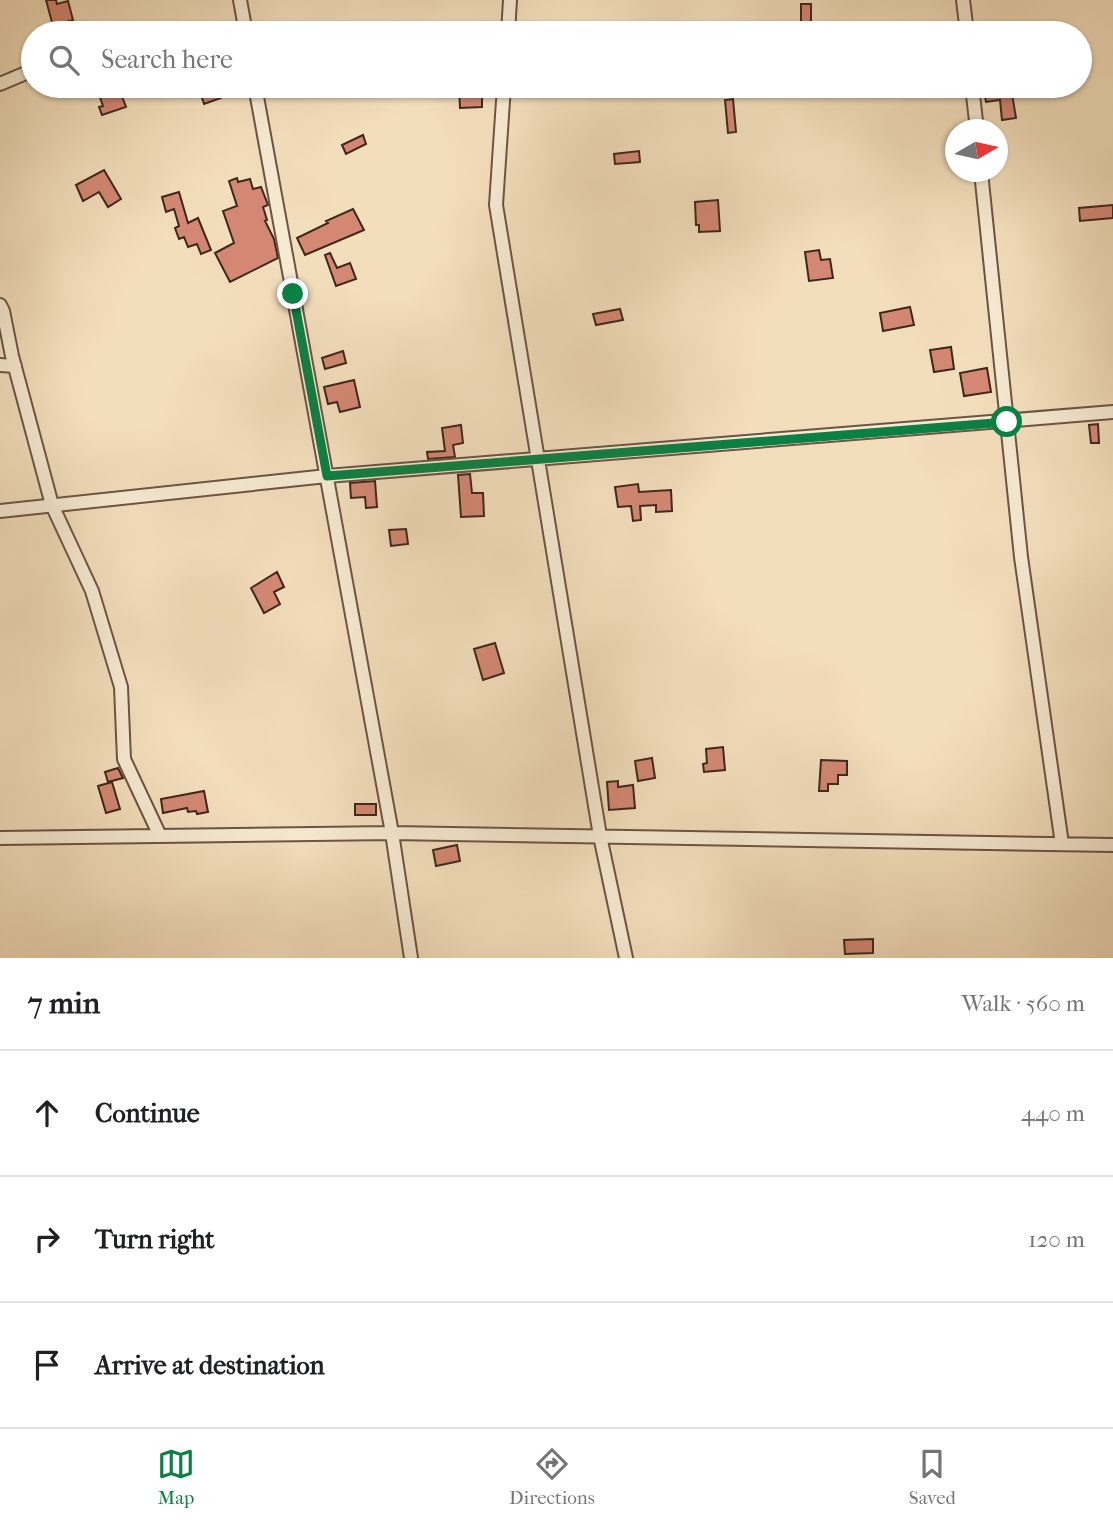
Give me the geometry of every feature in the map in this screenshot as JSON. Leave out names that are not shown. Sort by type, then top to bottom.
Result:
[{"type":"street","points":[[240,0],[244,21]]},
{"type":"street","points":[[509,21],[510,0]]},
{"type":"street","points":[[963,0],[966,21]]},
{"type":"street","points":[[0,84],[21,75]]},
{"type":"street","points":[[257,98],[392,833],[411,958]]},
{"type":"street","points":[[503,98],[496,205],[600,836],[626,958]]},
{"type":"street","points":[[973,98],[976,119]]},
{"type":"street","points":[[982,182],[1020,557],[1062,844]]},
{"type":"street","points":[[0,305],[4,312],[15,366],[52,505],[92,591],[121,687],[124,758],[160,836]]},
{"type":"street","points":[[0,365],[15,366]]},
{"type":"street","points":[[0,511],[327,476],[1113,412]]},
{"type":"street","points":[[0,838],[392,833],[1113,845]]},
{"type":"building","points":[[46,0],[56,0],[57,4],[68,1],[73,20],[52,21]]},
{"type":"building","points":[[801,4],[811,4],[811,21],[801,21]]},
{"type":"building","points":[[100,98],[123,98],[126,107],[102,115],[99,107],[103,106]]},
{"type":"building","points":[[202,98],[221,98],[204,104]]},
{"type":"building","points":[[460,98],[482,98],[482,107],[460,108]]},
{"type":"building","points":[[985,98],[1013,98],[1016,118],[1002,119],[1000,100],[986,102]]},
{"type":"building","points":[[733,99],[736,132],[728,133],[725,100]]},
{"type":"building","points":[[363,135],[366,144],[346,154],[342,145]]},
{"type":"building","points":[[639,151],[640,162],[615,164],[614,154]]},
{"type":"building","points":[[104,170],[121,199],[108,207],[99,192],[83,201],[76,185]]},
{"type":"building","points":[[237,178],[238,182],[250,179],[253,189],[261,187],[268,205],[263,207],[267,220],[265,221],[274,239],[278,258],[230,282],[215,253],[234,243],[223,211],[237,206],[229,181]]},
{"type":"building","points":[[179,192],[188,223],[198,218],[211,250],[201,254],[197,244],[188,247],[184,237],[179,239],[175,228],[179,226],[174,209],[166,212],[162,197]]},
{"type":"building","points":[[718,200],[720,231],[699,232],[695,202]]},
{"type":"building","points":[[1113,205],[1113,218],[1080,221],[1079,208]]},
{"type":"building","points":[[353,209],[364,230],[305,255],[297,238]]},
{"type":"building","points":[[819,250],[821,260],[830,259],[833,278],[809,281],[805,252]]},
{"type":"building","points":[[330,253],[337,268],[350,263],[356,279],[336,286],[325,255]]},
{"type":"building","points":[[910,307],[914,325],[883,331],[880,313]]},
{"type":"building","points":[[620,309],[623,320],[596,325],[593,314]]},
{"type":"building","points":[[951,347],[954,369],[934,372],[930,350]]},
{"type":"building","points":[[343,351],[346,363],[325,369],[322,358]]},
{"type":"building","points":[[987,368],[991,392],[964,396],[960,373]]},
{"type":"building","points":[[354,380],[360,407],[340,412],[337,402],[328,404],[324,387]]},
{"type":"building","points":[[1098,424],[1099,443],[1091,443],[1089,425]]},
{"type":"building","points":[[461,425],[463,443],[453,445],[455,457],[428,459],[427,452],[445,451],[442,428]]},
{"type":"building","points":[[470,474],[472,493],[483,493],[484,516],[461,517],[458,475]]},
{"type":"building","points":[[375,481],[377,507],[366,508],[365,497],[351,498],[350,483]]},
{"type":"building","points":[[638,484],[639,492],[671,490],[672,511],[656,512],[656,505],[640,506],[641,520],[633,521],[631,506],[618,507],[615,487]]},
{"type":"building","points":[[406,529],[408,544],[391,546],[389,530]]},
{"type":"building","points":[[277,572],[284,587],[274,592],[280,604],[264,613],[251,588]]},
{"type":"building","points":[[495,643],[504,673],[483,680],[474,649]]},
{"type":"building","points":[[723,747],[725,770],[704,772],[703,764],[707,763],[706,749]]},
{"type":"building","points":[[652,758],[655,778],[638,781],[635,761]]},
{"type":"building","points":[[821,760],[847,761],[847,775],[838,775],[838,784],[828,784],[828,791],[819,791]]},
{"type":"building","points":[[118,768],[123,778],[108,782],[105,772]]},
{"type":"building","points":[[618,781],[618,787],[633,785],[635,808],[609,810],[607,782]]},
{"type":"building","points":[[112,782],[120,809],[106,813],[98,786]]},
{"type":"building","points":[[204,791],[208,812],[197,814],[196,811],[188,812],[187,808],[163,813],[161,799]]},
{"type":"building","points":[[355,804],[376,804],[376,815],[355,815]]},
{"type":"building","points":[[457,845],[460,861],[436,866],[433,850]]},
{"type":"building","points":[[873,939],[873,953],[845,954],[844,940]]},
{"type":"route","points":[[293,294],[327,476],[1007,422]]}]
